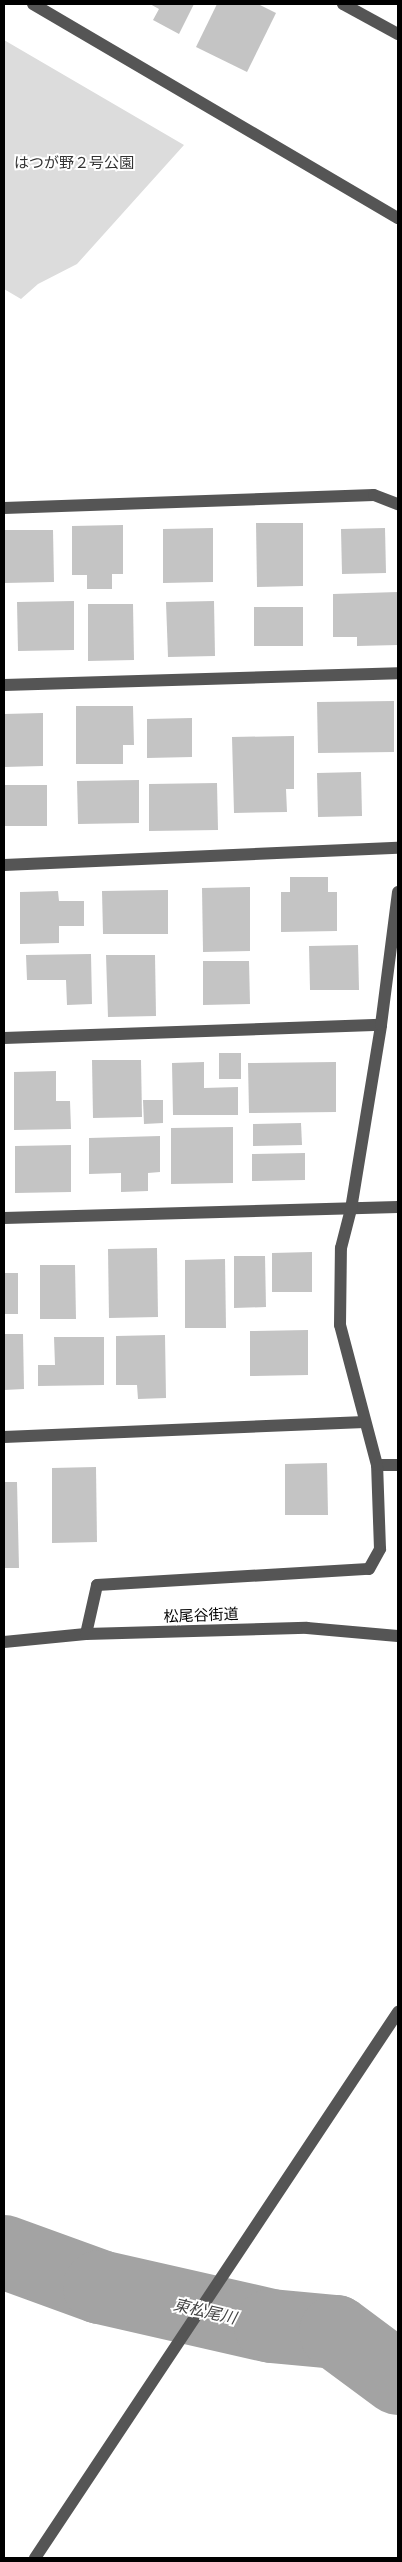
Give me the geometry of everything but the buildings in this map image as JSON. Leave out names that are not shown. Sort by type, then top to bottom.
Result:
[{"type":"street","points":[[33,4],[398,218]]},
{"type":"street","points":[[342,4],[397,32]]},
{"type":"street","points":[[4,508],[374,495],[398,504]]},
{"type":"street","points":[[4,685],[398,674]]},
{"type":"street","points":[[4,865],[398,848]]},
{"type":"street","points":[[86,1634],[97,1585],[369,1569],[380,1549],[378,1465],[340,1325],[341,1248],[351,1210],[381,1025],[398,892]]},
{"type":"street","points":[[4,1038],[381,1025]]},
{"type":"street","points":[[4,1218],[351,1210],[398,1207]]},
{"type":"street","points":[[4,1437],[365,1422]]},
{"type":"street","points":[[378,1465],[398,1465]]},
{"type":"street","name":"松尾谷街道","points":[[4,1642],[86,1634],[307,1628],[398,1636]]},
{"type":"street","points":[[35,2558],[398,2012]]},
{"type":"green space","name":"はつが野２号公園","points":[[4,40],[184,145],[77,264],[38,284],[21,299],[4,289]]},
{"type":"waterway","name":"東松尾川","points":[[4,2252],[100,2287],[271,2326],[336,2332],[398,2378]]}]
